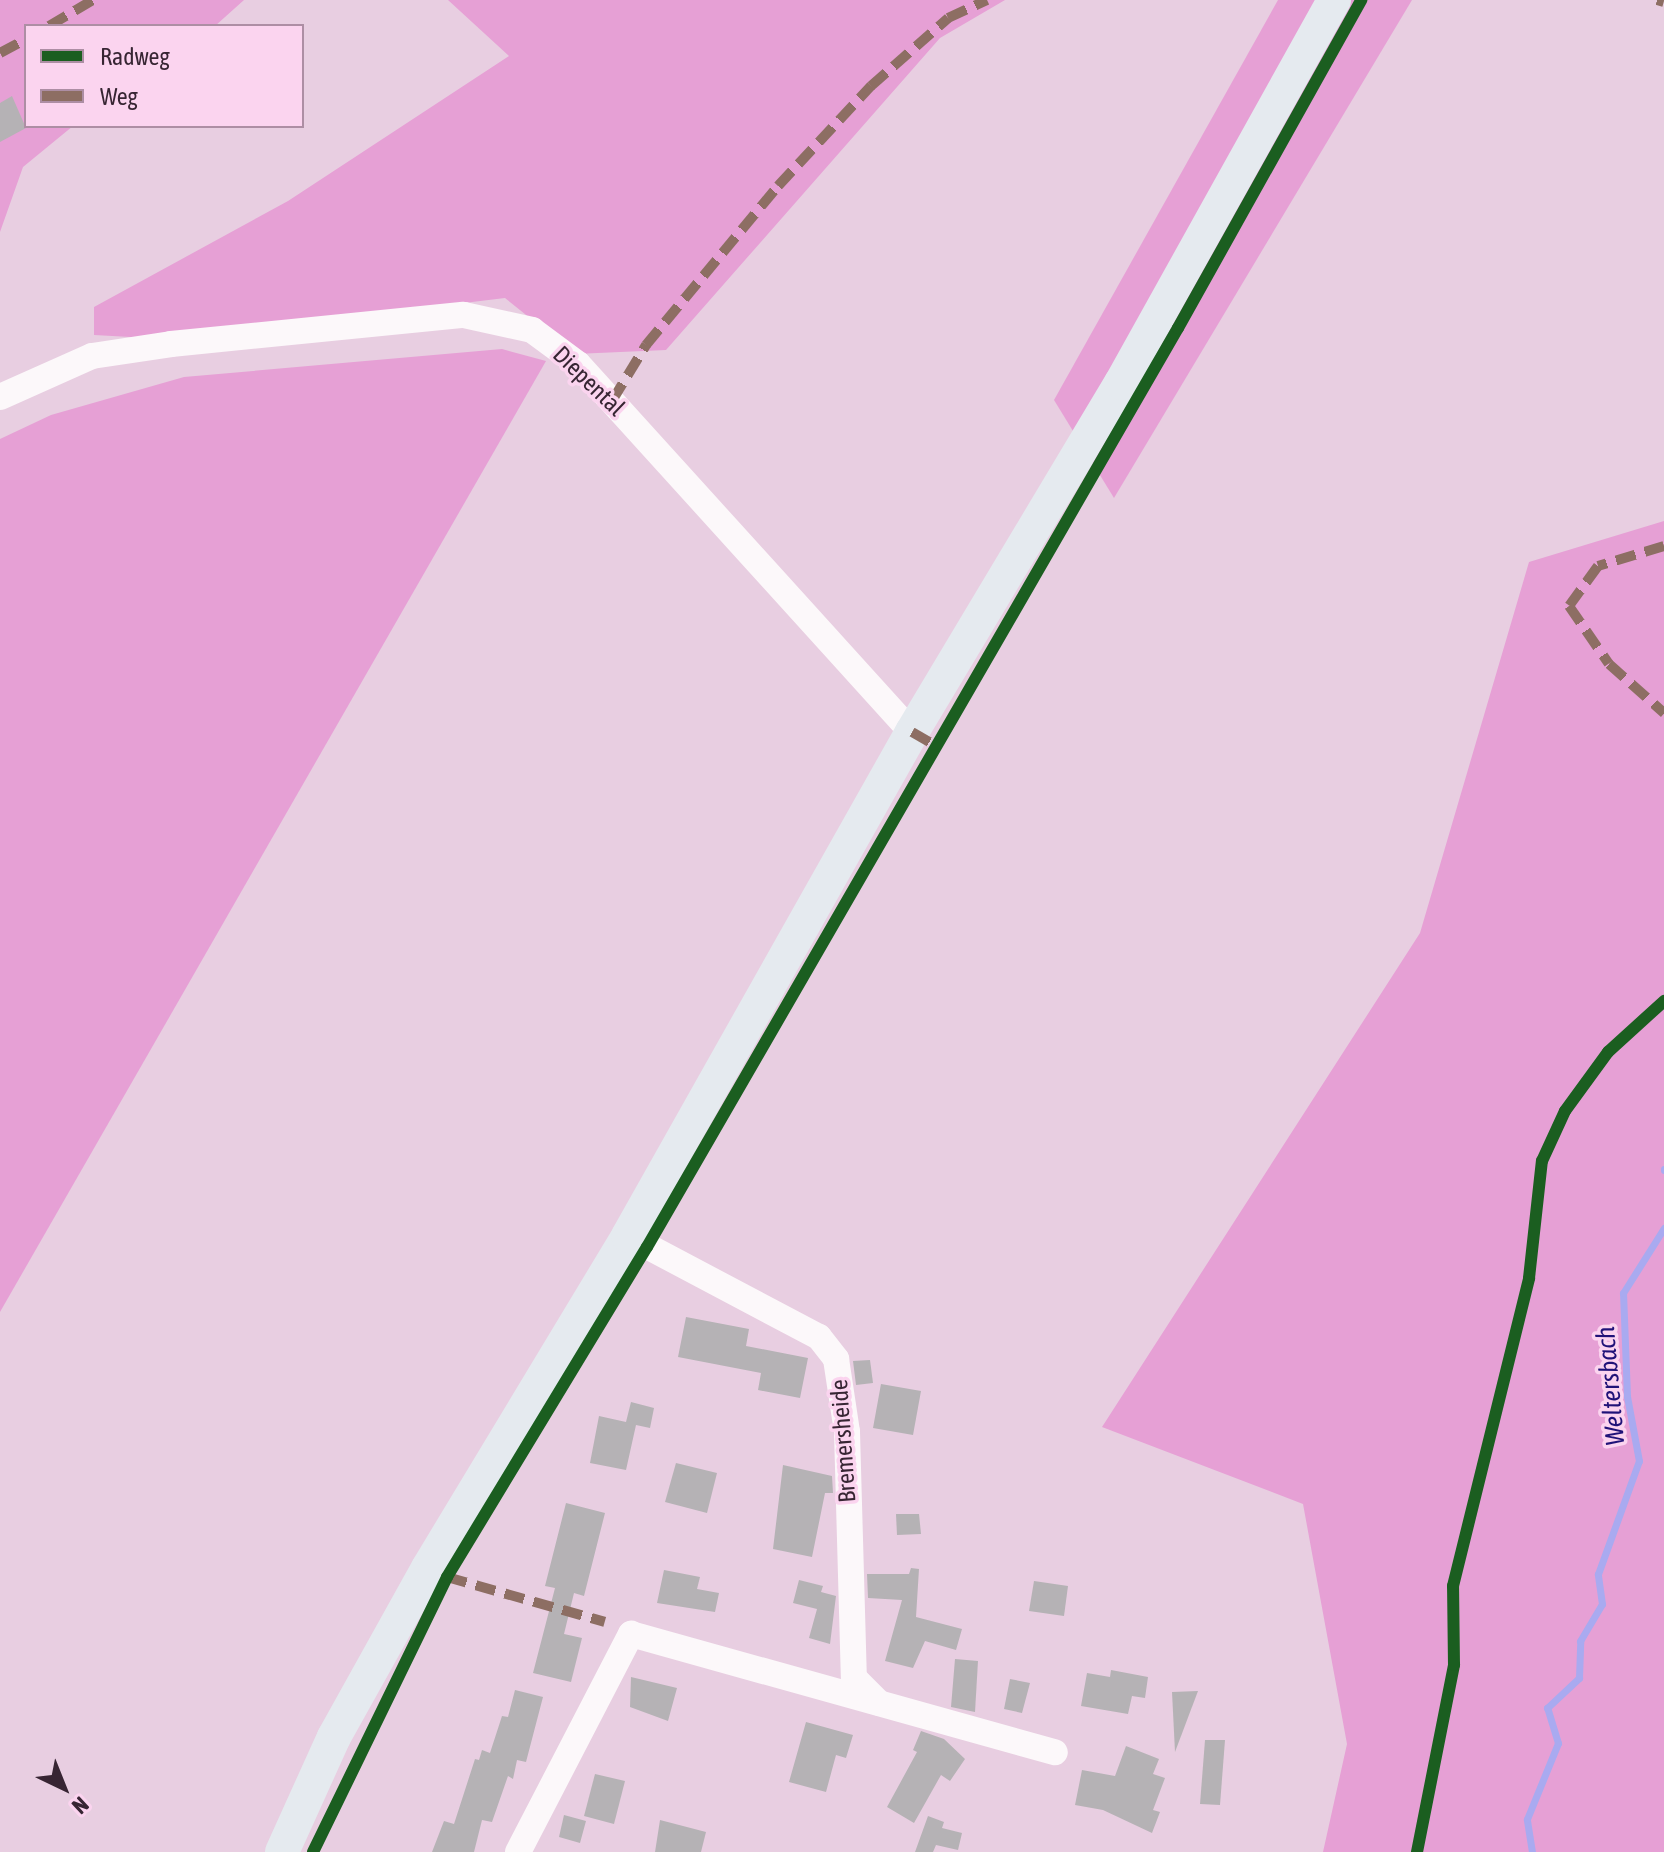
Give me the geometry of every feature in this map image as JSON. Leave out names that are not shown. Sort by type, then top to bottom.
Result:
[{"type":"main road","points":[[282,1852],[334,1737],[428,1568],[628,1236],[912,732],[1121,383],[1334,0]]},
{"type":"street","name":"Diepental","points":[[0,397],[92,356],[171,344],[464,315],[532,330],[578,364],[912,732]]},
{"type":"street","name":"Bremersheide","points":[[628,1236],[819,1337],[836,1359],[847,1432],[854,1678],[883,1707]]},
{"type":"street","points":[[518,1852],[631,1634],[883,1707],[1055,1752]]},
{"type":"shaded area","points":[[0,0],[244,0],[217,24],[24,24],[24,128],[71,128],[23,167],[0,232]]},
{"type":"shaded area","points":[[448,0],[1005,0],[940,38],[666,350],[575,354],[505,298],[167,339],[94,335],[94,307],[288,201],[509,56]]},
{"type":"shaded area","points":[[1278,0],[1412,0],[1114,498],[1054,400]]},
{"type":"shaded area","points":[[502,349],[546,361],[0,1312],[0,439],[51,415],[184,377]]},
{"type":"shaded area","points":[[1664,521],[1664,1852],[1323,1852],[1347,1744],[1303,1504],[1102,1427],[1420,933],[1529,562]]},
{"type":"building","points":[[12,96],[26,128],[0,142],[0,103]]},
{"type":"building","points":[[686,1317],[749,1329],[746,1346],[808,1358],[800,1398],[758,1390],[761,1373],[678,1357]]},
{"type":"building","points":[[870,1360],[873,1383],[856,1385],[853,1361]]},
{"type":"building","points":[[881,1384],[921,1391],[913,1435],[873,1428]]},
{"type":"building","points":[[631,1402],[654,1408],[650,1428],[636,1425],[626,1470],[590,1463],[599,1416],[626,1422]]},
{"type":"building","points":[[676,1463],[717,1473],[707,1513],[665,1502]]},
{"type":"building","points":[[783,1465],[832,1476],[833,1493],[825,1493],[812,1557],[773,1549]]},
{"type":"building","points":[[566,1503],[605,1513],[584,1596],[574,1593],[564,1634],[582,1638],[571,1682],[533,1673],[555,1588],[545,1586]]},
{"type":"building","points":[[896,1514],[919,1514],[921,1534],[897,1535]]},
{"type":"building","points":[[911,1568],[919,1569],[916,1617],[962,1629],[956,1650],[925,1641],[913,1668],[885,1661],[902,1600],[868,1598],[867,1574],[909,1574]]},
{"type":"building","points":[[664,1570],[700,1577],[697,1589],[719,1593],[715,1612],[657,1603]]},
{"type":"building","points":[[799,1580],[823,1586],[821,1592],[836,1596],[830,1644],[809,1638],[817,1609],[793,1603]]},
{"type":"building","points":[[1034,1581],[1068,1586],[1064,1616],[1029,1611]]},
{"type":"building","points":[[955,1659],[978,1661],[975,1712],[951,1707]]},
{"type":"building","points":[[1111,1670],[1148,1677],[1145,1698],[1132,1696],[1128,1714],[1081,1706],[1087,1673],[1110,1677]]},
{"type":"building","points":[[631,1677],[677,1688],[668,1721],[630,1707]]},
{"type":"building","points":[[1010,1679],[1030,1683],[1022,1713],[1004,1709]]},
{"type":"building","points":[[515,1690],[543,1697],[526,1762],[517,1760],[513,1779],[508,1776],[492,1822],[482,1820],[474,1852],[432,1852],[444,1821],[454,1824],[475,1759],[479,1760],[482,1750],[490,1753],[502,1716],[508,1717]]},
{"type":"building","points":[[1198,1691],[1175,1752],[1172,1692]]},
{"type":"building","points":[[806,1722],[853,1735],[846,1758],[836,1755],[826,1792],[789,1782]]},
{"type":"building","points":[[921,1731],[944,1739],[965,1759],[950,1781],[941,1775],[914,1823],[887,1807],[917,1752],[913,1750]]},
{"type":"building","points":[[1205,1740],[1225,1740],[1220,1805],[1200,1804]]},
{"type":"building","points":[[1126,1746],[1159,1759],[1153,1774],[1165,1778],[1153,1810],[1160,1812],[1152,1833],[1103,1810],[1075,1805],[1082,1770],[1115,1776]]},
{"type":"building","points":[[595,1774],[625,1781],[614,1824],[584,1816]]},
{"type":"building","points":[[564,1815],[586,1821],[580,1843],[559,1837]]},
{"type":"building","points":[[928,1816],[944,1822],[942,1828],[962,1833],[958,1850],[936,1845],[933,1852],[915,1852]]},
{"type":"building","points":[[660,1820],[706,1832],[701,1852],[655,1852]]},
{"type":"waterway","name":"Weltersbach","points":[[1532,1852],[1527,1819],[1558,1743],[1547,1708],[1579,1678],[1580,1641],[1602,1604],[1598,1574],[1639,1461],[1627,1396],[1623,1293],[1664,1228]]},
{"type":"marked path","points":[[52,24],[93,0]]},
{"type":"marked path","points":[[612,401],[646,345],[778,186],[871,86],[948,18],[987,0]]},
{"type":"marked path","points":[[1657,0],[1664,2]]},
{"type":"marked path","points":[[0,53],[24,40]]},
{"type":"marked path","points":[[1664,546],[1598,566],[1569,606],[1609,664],[1664,713]]},
{"type":"marked path","points":[[912,732],[936,746]]},
{"type":"marked path","points":[[447,1577],[605,1622]]},
{"type":"cycle path","points":[[313,1852],[447,1577],[647,1247],[1178,328],[1361,0]]},
{"type":"cycle path","points":[[1417,1852],[1454,1665],[1453,1586],[1529,1278],[1542,1161],[1565,1111],[1608,1052],[1664,1001]]}]
